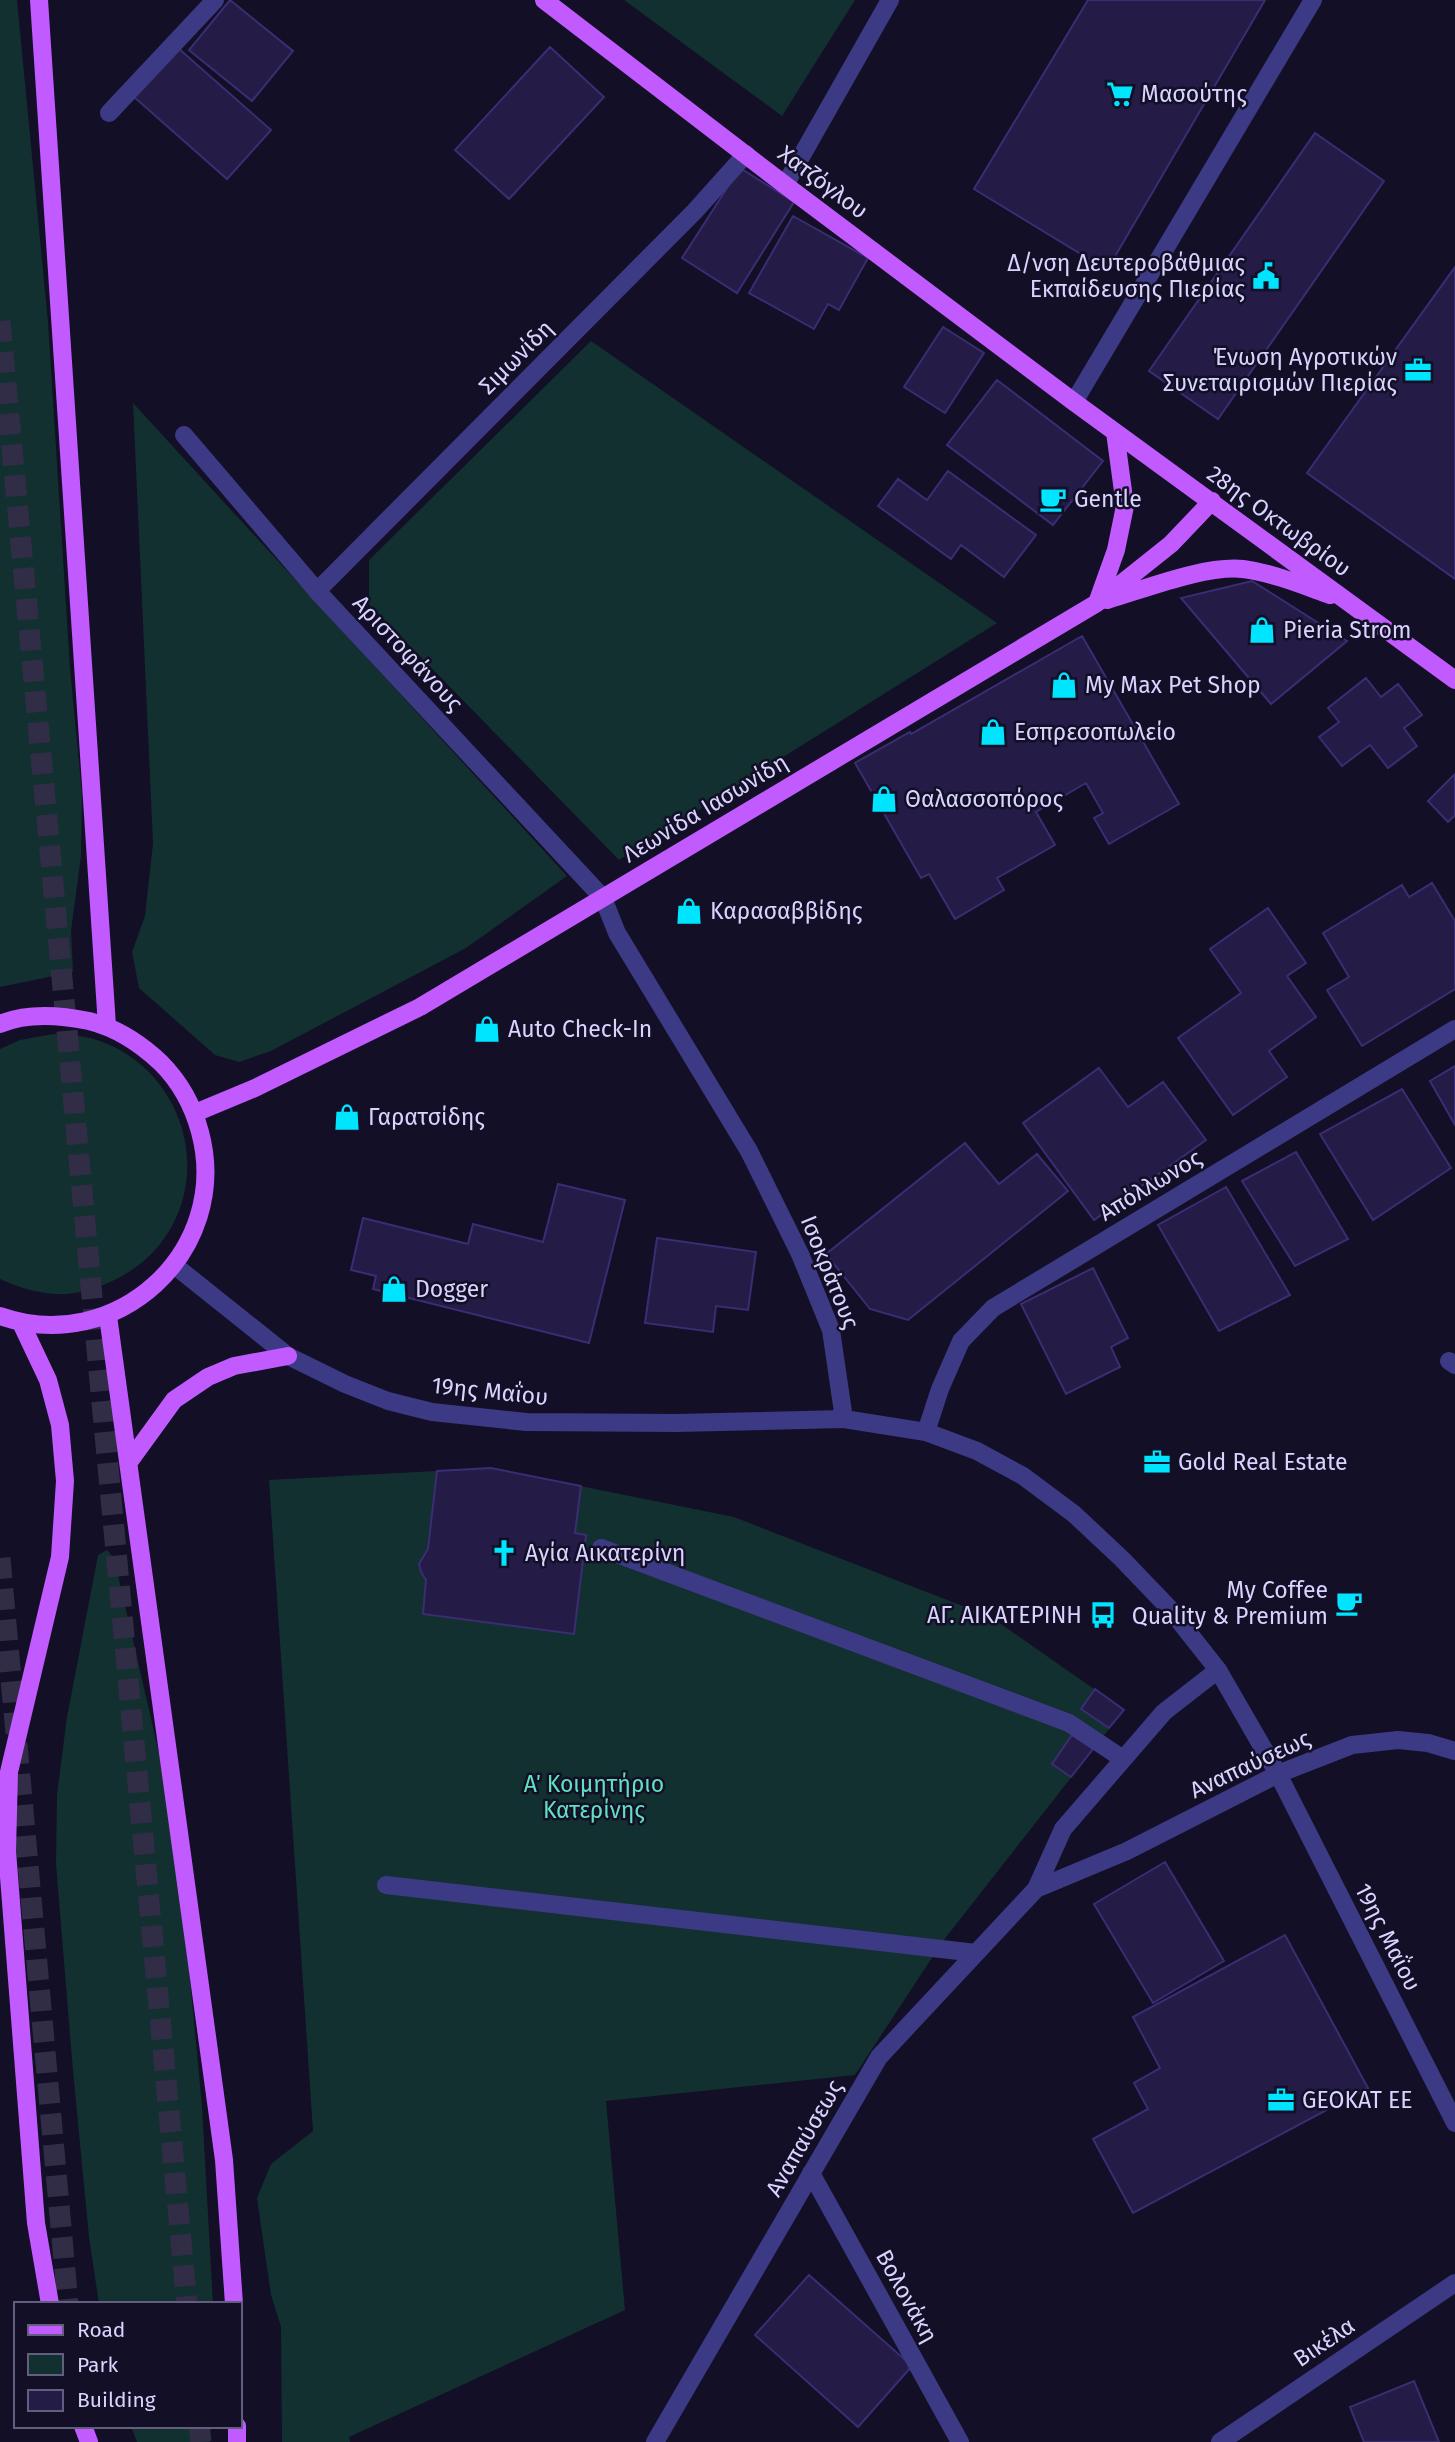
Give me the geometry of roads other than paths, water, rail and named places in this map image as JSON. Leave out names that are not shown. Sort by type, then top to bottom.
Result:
[{"type":"main road","points":[[39,0],[107,1026]]},
{"type":"main road","name":"Χατζόγλου","points":[[544,0],[1074,402]]},
{"type":"main road","name":"28ης Οκτωβρίου","points":[[1074,402],[1455,680]]},
{"type":"main road","points":[[1097,603],[1116,550],[1125,506],[1115,432]]},
{"type":"main road","name":"Λεωνίδα Ιασωνίδη","points":[[195,1113],[255,1088],[420,1007],[1097,603],[1171,544],[1212,501]]},
{"type":"main road","points":[[1097,603],[1198,573],[1241,569],[1282,577],[1349,602]]},
{"type":"main road","points":[[0,1024],[11,1019],[59,1015],[107,1026],[144,1046],[174,1076],[195,1113],[205,1151],[205,1191],[194,1230],[174,1265],[145,1294],[108,1315],[80,1323],[50,1326],[21,1324],[0,1316]]},
{"type":"main road","points":[[108,1315],[224,2160],[234,2302]]},
{"type":"main road","points":[[21,1324],[48,1380],[60,1424],[65,1482],[60,1558],[4,1771],[7,1851],[36,2223],[50,2302]]},
{"type":"main road","points":[[129,1462],[174,1399],[208,1377],[234,1366],[288,1356]]},
{"type":"street","points":[[109,113],[215,0]]},
{"type":"street","points":[[785,185],[890,0]]},
{"type":"street","points":[[1074,402],[1314,0]]},
{"type":"street","name":"Σιμωνίδη","points":[[317,591],[695,212],[746,153]]},
{"type":"street","name":"Αριστοφάνους","points":[[184,435],[317,591],[603,898]]},
{"type":"street","name":"Ισοκράτους","points":[[603,898],[617,933],[748,1152],[800,1254],[831,1329],[844,1419]]},
{"type":"street","name":"Απόλλωνος","points":[[926,1432],[940,1389],[961,1341],[992,1308],[1455,1029]]},
{"type":"street","name":"19ης Μαΐου","points":[[174,1265],[288,1356],[345,1384],[388,1401],[432,1412],[526,1422],[676,1423],[844,1419]]},
{"type":"street","points":[[844,1419],[926,1432],[977,1451],[1023,1476],[1074,1514],[1169,1608],[1218,1670],[1278,1774]]},
{"type":"street","points":[[601,1548],[1069,1723],[1123,1759]]},
{"type":"street","name":"Αναπαύσεως","points":[[655,2442],[879,2057],[1036,1889],[1063,1829],[1164,1712],[1218,1670]]},
{"type":"street","name":"Αναπαύσεως","points":[[1036,1889],[1127,1851],[1278,1774],[1352,1745],[1398,1741],[1428,1743],[1455,1751]]},
{"type":"street","name":"19ης Μαΐου","points":[[1278,1774],[1455,2123]]},
{"type":"street","points":[[386,1885],[976,1953]]},
{"type":"street","name":"Βολονάκη","points":[[811,2173],[960,2442]]},
{"type":"street","name":"Βικέλα","points":[[1220,2442],[1455,2283]]},
{"type":"tunnel","points":[[0,321],[187,2302]]},
{"type":"tunnel","points":[[0,1558],[68,2302]]},
{"type":"tunnel","points":[[199,2428],[201,2442]]},
{"type":"place","name":"Μασούτης","points":[[1120,94]]},
{"type":"place","name":"Δ/νση Δευτεροβάθμιας Εκπαίδευσης Πιερίας","points":[[1266,276]]},
{"type":"place","name":"Ένωση Αγροτικών Συνεταιρισμών Πιερίας","points":[[1418,370]]},
{"type":"place","name":"Gentle","points":[[1053,499]]},
{"type":"place","name":"Pieria Strom","points":[[1262,630]]},
{"type":"place","name":"My Max Pet Shop","points":[[1064,685]]},
{"type":"place","name":"Εσπρεσοπωλείο","points":[[993,732]]},
{"type":"place","name":"Θαλασσοπόρος","points":[[884,799]]},
{"type":"place","name":"Καρασαββίδης","points":[[689,911]]},
{"type":"place","name":"Auto Check-In","points":[[487,1029]]},
{"type":"place","name":"Γαρατσίδης","points":[[347,1117]]},
{"type":"place","name":"Dogger","points":[[394,1289]]},
{"type":"place","name":"Gold Real Estate","points":[[1157,1462]]},
{"type":"place","name":"Αγία Αικατερίνη","points":[[504,1553]]},
{"type":"place","name":"My Coffee Quality & Premium","points":[[1349,1603]]},
{"type":"place","name":"ΑΓ. ΑΙΚΑΤΕΡΙΝΗ","points":[[1103,1615]]},
{"type":"place","name":"GEOKAT EE","points":[[1281,2100]]},
{"type":"park label","name":"Α΄ Κοιμητήριο Κατερίνης","points":[[594,1797]]}]
